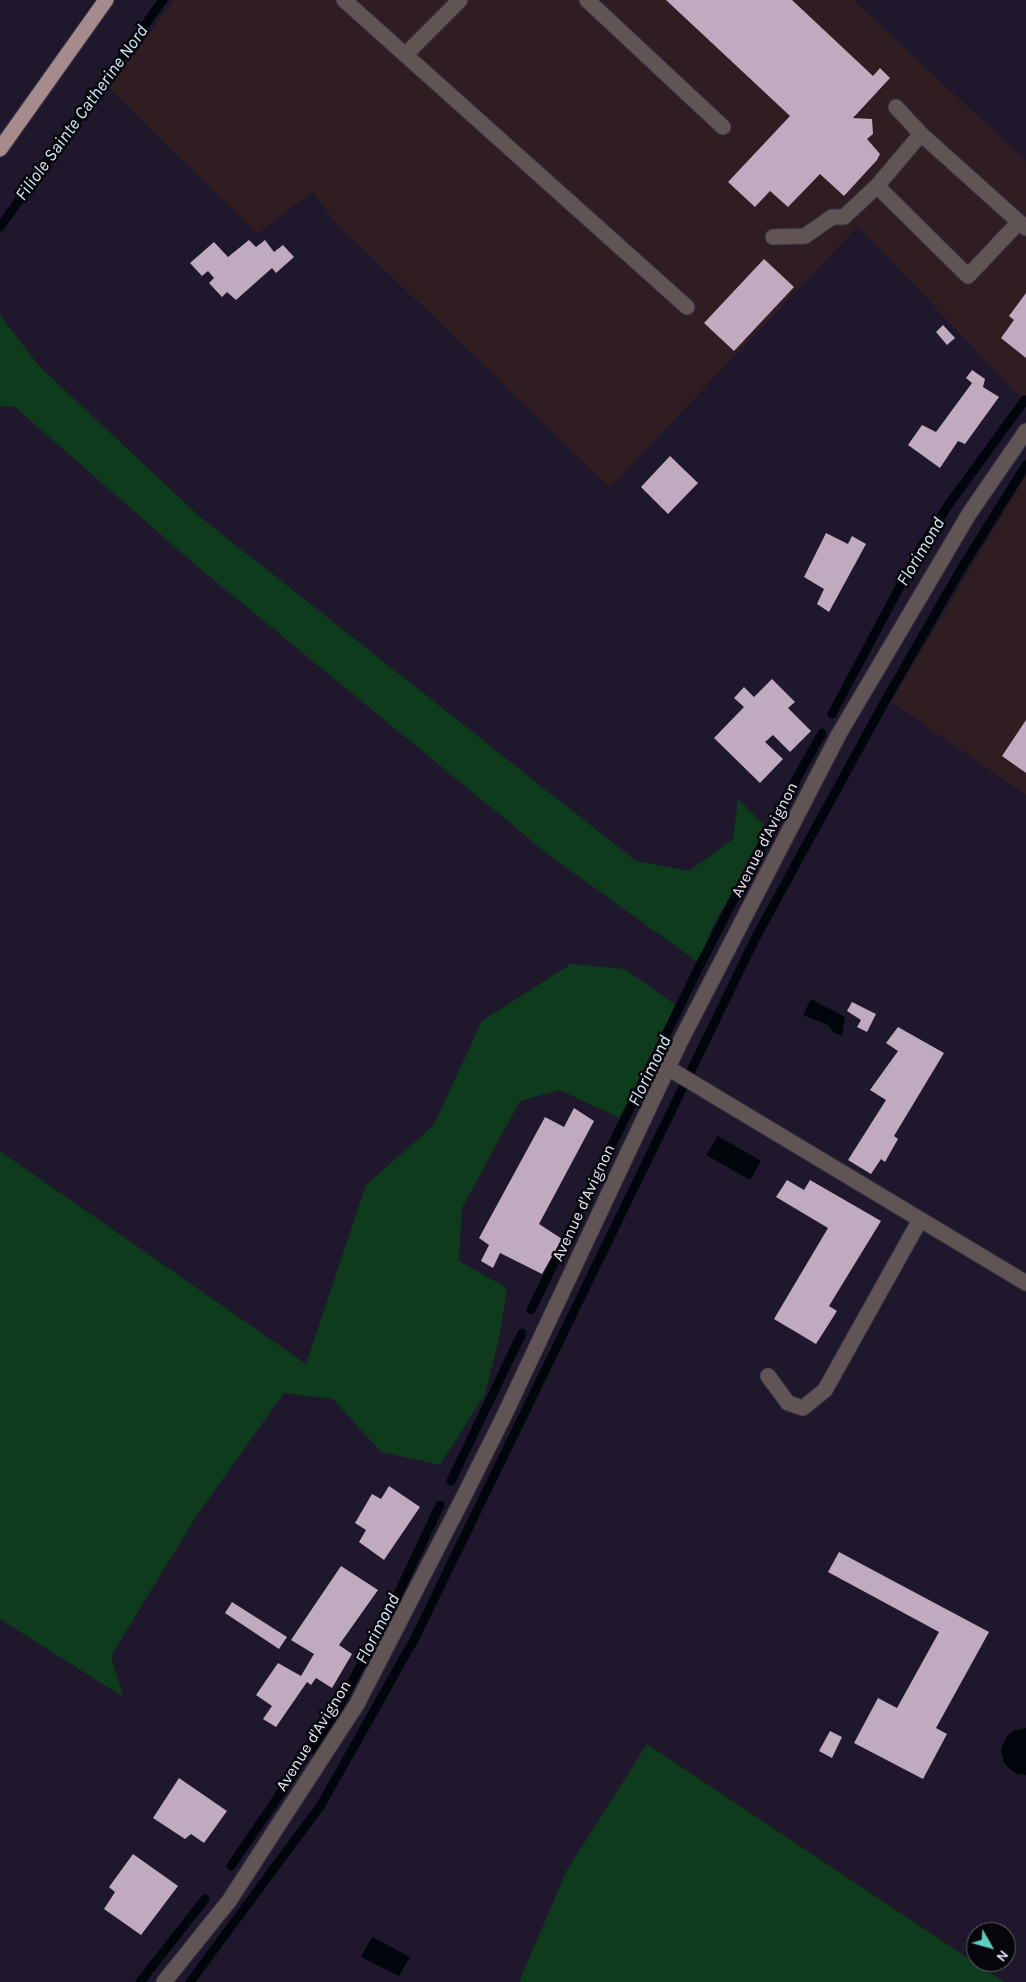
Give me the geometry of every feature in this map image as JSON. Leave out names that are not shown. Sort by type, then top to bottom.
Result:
[{"type":"main road","points":[[0,149],[106,0]]},
{"type":"street","points":[[344,0],[687,307]]},
{"type":"street","points":[[405,55],[460,0]]},
{"type":"street","points":[[587,0],[723,127]]},
{"type":"street","points":[[877,186],[968,276],[1022,225],[921,134],[896,107]]},
{"type":"street","points":[[773,237],[805,236],[832,217],[844,218],[877,186],[921,134]]},
{"type":"street","name":"Avenue d'Avignon","points":[[164,1982],[229,1901],[357,1704],[464,1498],[668,1068],[840,734],[969,514],[1026,431]]},
{"type":"street","points":[[668,1068],[1026,1283]]},
{"type":"street","points":[[768,1376],[788,1403],[803,1408],[825,1390],[920,1220]]},
{"type":"shaded area","points":[[174,0],[853,0],[1026,161],[1026,395],[1022,399],[858,226],[610,487],[337,224],[312,192],[257,234],[109,88]]},
{"type":"shaded area","points":[[1026,475],[1026,795],[891,702]]},
{"type":"shaded area","points":[[811,999],[845,1017],[842,1036],[833,1032],[828,1025],[803,1015]]},
{"type":"shaded area","points":[[718,1136],[761,1161],[750,1180],[706,1155]]},
{"type":"shaded area","points":[[1026,1728],[1026,1775],[1017,1774],[1004,1763],[1001,1750],[1006,1737],[1013,1731]]},
{"type":"shaded area","points":[[372,1937],[410,1957],[399,1976],[361,1957]]},
{"type":"green space","points":[[0,315],[39,366],[199,516],[636,861],[689,871],[733,839],[738,799],[768,829],[713,926],[699,963],[549,855],[198,567],[15,407],[0,406]]},
{"type":"green space","points":[[571,964],[625,969],[676,1005],[620,1118],[559,1090],[520,1101],[462,1208],[459,1261],[507,1288],[499,1339],[485,1394],[440,1465],[381,1452],[333,1399],[284,1393],[197,1515],[111,1656],[123,1697],[0,1619],[0,1151],[306,1364],[366,1185],[433,1126],[482,1021]]},
{"type":"green space","points":[[647,1744],[966,1957],[966,1972],[989,1972],[1004,1982],[519,1982],[567,1870]]},
{"type":"building","points":[[666,0],[792,0],[873,76],[880,68],[890,78],[853,118],[872,119],[873,134],[867,139],[880,154],[877,160],[844,196],[820,174],[788,207],[770,191],[755,207],[728,182],[790,116]]},
{"type":"building","points":[[249,240],[256,247],[265,240],[274,252],[283,245],[294,257],[276,273],[272,268],[236,300],[227,292],[222,297],[209,283],[214,278],[208,271],[202,276],[190,263],[214,242],[228,257]]},
{"type":"building","points":[[764,259],[794,287],[734,351],[704,323]]},
{"type":"building","points":[[1026,293],[1026,358],[1001,338],[1014,320],[1009,316]]},
{"type":"building","points":[[943,325],[955,338],[947,345],[936,332]]},
{"type":"building","points":[[972,370],[985,379],[983,387],[999,397],[965,444],[958,441],[940,468],[908,445],[922,425],[936,432],[972,383],[966,378]]},
{"type":"building","points":[[670,456],[698,483],[668,514],[641,487]]},
{"type":"building","points":[[826,533],[848,544],[852,536],[866,544],[829,612],[817,604],[824,589],[804,577]]},
{"type":"building","points":[[772,679],[795,702],[788,708],[811,731],[790,752],[773,735],[765,742],[783,759],[760,783],[714,738],[744,707],[734,698],[744,687],[754,697]]},
{"type":"building","points":[[1026,720],[1026,773],[1002,756]]},
{"type":"building","points":[[852,1002],[876,1014],[867,1032],[857,1027],[861,1020],[847,1011]]},
{"type":"building","points":[[898,1027],[944,1053],[894,1136],[898,1139],[885,1162],[881,1159],[871,1174],[848,1160],[886,1100],[870,1090],[898,1051],[886,1043]]},
{"type":"building","points":[[574,1108],[594,1121],[539,1224],[562,1239],[542,1274],[500,1253],[493,1268],[481,1261],[489,1245],[479,1238],[545,1117],[564,1127]]},
{"type":"building","points":[[787,1180],[804,1190],[810,1180],[881,1221],[829,1306],[837,1311],[816,1344],[774,1319],[828,1228],[776,1197]]},
{"type":"building","points":[[389,1486],[420,1507],[384,1560],[359,1542],[366,1530],[355,1523],[372,1494],[381,1499]]},
{"type":"building","points":[[839,1552],[989,1632],[936,1728],[947,1734],[923,1779],[854,1743],[878,1698],[897,1708],[939,1632],[828,1572]]},
{"type":"building","points":[[341,1566],[378,1590],[339,1645],[352,1654],[332,1688],[316,1678],[311,1685],[307,1682],[276,1727],[263,1719],[272,1706],[256,1695],[278,1663],[301,1676],[314,1654],[291,1640]]},
{"type":"building","points":[[232,1602],[287,1637],[279,1649],[225,1613]]},
{"type":"building","points":[[830,1731],[842,1737],[832,1758],[819,1751]]},
{"type":"building","points":[[179,1778],[227,1811],[204,1843],[191,1834],[185,1839],[153,1818]]},
{"type":"building","points":[[133,1854],[178,1886],[141,1935],[104,1909],[115,1892],[109,1887]]},
{"type":"waterway","name":"Filiole Sainte Catherine Nord","points":[[0,227],[163,0]]},
{"type":"waterway","name":"Florimond","points":[[832,714],[921,547],[949,504],[1025,400]]},
{"type":"waterway","points":[[190,1982],[321,1805],[415,1638],[756,937],[884,703],[960,571],[1026,465]]},
{"type":"waterway","name":"Florimond","points":[[779,810],[822,733]]},
{"type":"waterway","name":"Florimond","points":[[531,1310],[700,965],[768,833]]},
{"type":"waterway","name":"Florimond","points":[[451,1481],[522,1333]]},
{"type":"waterway","name":"Florimond","points":[[311,1750],[340,1705],[398,1594],[440,1505]]},
{"type":"waterway","name":"Florimond","points":[[231,1866],[297,1769]]},
{"type":"waterway","name":"Florimond","points":[[140,1982],[205,1899]]}]
